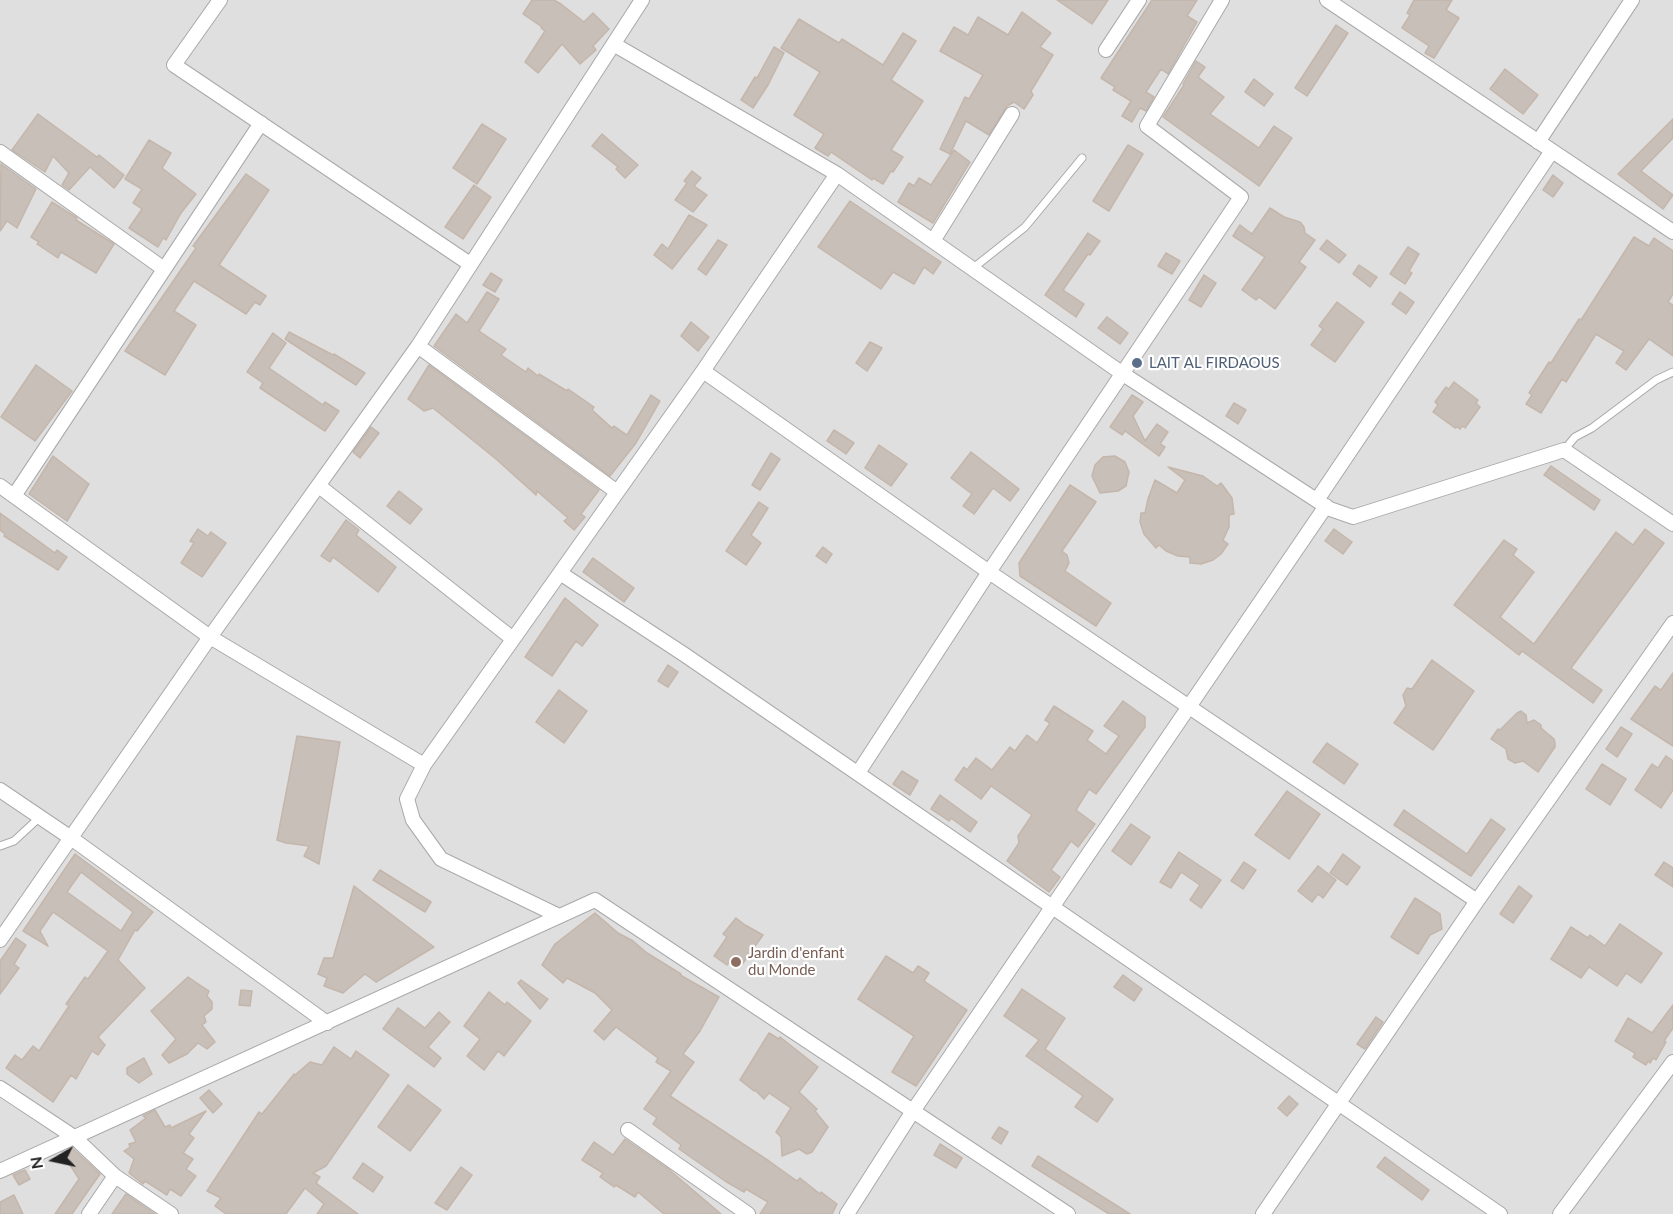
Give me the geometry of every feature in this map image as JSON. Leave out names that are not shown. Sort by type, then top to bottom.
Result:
[{"type":"street","points":[[220,0],[174,65],[470,264]]},
{"type":"street","points":[[0,940],[210,638],[418,346],[642,0]]},
{"type":"street","points":[[1106,50],[1139,0]]},
{"type":"street","points":[[858,773],[989,572],[1241,197],[1147,126],[1222,0]]},
{"type":"street","points":[[1538,142],[1632,0]]},
{"type":"street","points":[[1332,2],[1673,232]]},
{"type":"street","points":[[615,45],[837,174],[1123,374],[1321,503],[1353,517],[1564,450],[1673,524]]},
{"type":"street","points":[[933,241],[1012,114]]},
{"type":"street","points":[[14,496],[261,123]]},
{"type":"street","points":[[847,1214],[913,1111],[1189,707],[1552,151]]},
{"type":"street","points":[[0,152],[165,269]]},
{"type":"street","points":[[560,916],[441,859],[413,820],[407,800],[424,765],[703,371],[837,174]]},
{"type":"street","points":[[418,346],[617,492]]},
{"type":"street","points":[[703,371],[989,572],[1477,902]]},
{"type":"street","points":[[0,486],[210,638],[424,765]]},
{"type":"street","points":[[319,486],[513,639]]},
{"type":"street","points":[[560,573],[695,661],[1500,1214]]},
{"type":"street","points":[[1263,1214],[1477,902],[1673,623]]},
{"type":"street","points":[[0,790],[71,838],[327,1023]]},
{"type":"street","points":[[0,1171],[596,900],[1068,1214]]},
{"type":"street","points":[[1560,1214],[1673,1062]]},
{"type":"street","points":[[0,1088],[74,1137],[116,1176],[171,1214]]},
{"type":"street","points":[[628,1130],[748,1214]]},
{"type":"street","points":[[90,1214],[116,1176]]},
{"type":"lane","points":[[972,268],[1025,227],[1082,158]]},
{"type":"lane","points":[[1564,450],[1575,437],[1592,428],[1656,380],[1673,372]]},
{"type":"lane","points":[[0,846],[14,841],[40,817]]},
{"type":"shaded area","points":[[0,0],[1673,0],[1673,1214],[0,1214]]},
{"type":"building","points":[[532,0],[554,0],[584,22],[593,13],[609,29],[593,46],[596,50],[580,64],[562,44],[538,73],[525,62],[545,31],[523,14]]},
{"type":"building","points":[[1057,0],[1108,0],[1092,24]]},
{"type":"building","points":[[1152,0],[1197,0],[1187,16],[1197,22],[1168,74],[1161,69],[1146,92],[1154,97],[1146,111],[1140,108],[1132,122],[1122,116],[1131,101],[1113,90],[1115,87],[1101,78]]},
{"type":"building","points":[[1414,0],[1452,0],[1446,10],[1459,18],[1434,58],[1425,53],[1429,46],[1402,28],[1410,15],[1407,13]]},
{"type":"building","points":[[1022,12],[1051,33],[1040,47],[1053,55],[1031,91],[1033,95],[1024,109],[1014,102],[1007,106],[989,135],[966,121],[950,154],[940,149],[965,97],[969,99],[983,75],[940,51],[954,27],[968,35],[978,17],[1008,35]]},
{"type":"building","points":[[799,19],[839,43],[842,39],[883,65],[903,33],[916,41],[891,80],[923,101],[891,150],[903,157],[883,184],[873,178],[872,180],[831,152],[828,156],[815,148],[824,134],[794,115],[820,72],[781,48]]},
{"type":"building","points":[[1336,25],[1348,33],[1307,96],[1295,88]]},
{"type":"building","points":[[774,47],[784,53],[753,108],[741,100],[755,77],[757,78]]},
{"type":"building","points":[[1196,61],[1205,67],[1198,77],[1224,97],[1210,114],[1259,148],[1274,126],[1292,138],[1259,186],[1163,117],[1184,85]]},
{"type":"building","points":[[1505,69],[1538,95],[1523,114],[1490,89]]},
{"type":"building","points":[[1254,79],[1273,94],[1264,106],[1245,92]]},
{"type":"building","points":[[38,114],[97,157],[99,155],[124,175],[114,188],[90,167],[69,190],[62,185],[69,173],[53,156],[45,172],[12,150]]},
{"type":"building","points":[[1673,119],[1673,138],[1641,171],[1673,195],[1663,209],[1618,174]]},
{"type":"building","points":[[482,124],[506,139],[477,184],[453,168]]},
{"type":"building","points":[[602,134],[638,165],[625,178],[616,169],[618,167],[592,146]]},
{"type":"building","points":[[149,140],[171,153],[162,168],[196,194],[181,213],[166,240],[163,238],[158,247],[129,228],[142,209],[133,203],[142,189],[125,179]]},
{"type":"building","points":[[1128,145],[1143,154],[1109,211],[1093,201]]},
{"type":"building","points":[[954,150],[970,162],[933,223],[898,202],[909,183],[914,186],[919,178],[931,185]]},
{"type":"building","points":[[1,164],[36,189],[17,228],[7,221],[0,231]]},
{"type":"building","points":[[692,171],[701,178],[694,186],[707,195],[693,212],[675,200],[687,183],[684,181]]},
{"type":"building","points":[[246,174],[269,190],[219,265],[266,296],[260,305],[255,302],[246,314],[194,281],[174,311],[196,325],[165,375],[125,351],[196,248],[193,246]]},
{"type":"building","points":[[1553,175],[1563,183],[1553,197],[1543,190]]},
{"type":"building","points":[[474,185],[491,197],[463,239],[445,227]]},
{"type":"building","points":[[850,201],[941,262],[933,274],[924,267],[914,284],[893,272],[881,289],[818,247]]},
{"type":"building","points":[[52,202],[114,244],[96,273],[61,252],[58,258],[37,244],[39,242],[31,237]]},
{"type":"building","points":[[1270,208],[1284,217],[1300,222],[1305,233],[1315,240],[1299,262],[1306,267],[1275,309],[1259,297],[1256,300],[1242,290],[1265,257],[1233,236],[1240,225],[1252,234]]},
{"type":"building","points":[[689,215],[707,225],[672,269],[654,255],[662,244],[668,249]]},
{"type":"building","points":[[1088,233],[1100,241],[1063,290],[1084,304],[1076,317],[1045,295]]},
{"type":"building","points":[[1634,237],[1649,246],[1654,238],[1673,251],[1673,294],[1668,302],[1673,305],[1673,356],[1649,339],[1626,370],[1616,363],[1624,351],[1596,334],[1566,382],[1562,379],[1541,413],[1526,404],[1532,395],[1529,393],[1579,319],[1581,320]]},
{"type":"building","points":[[718,240],[727,245],[706,275],[698,269]]},
{"type":"building","points":[[1327,240],[1346,255],[1339,263],[1320,249]]},
{"type":"building","points":[[1408,247],[1419,254],[1409,271],[1412,273],[1405,284],[1390,274]]},
{"type":"building","points":[[1166,253],[1180,261],[1172,274],[1158,266]]},
{"type":"building","points":[[1359,265],[1377,277],[1370,287],[1353,274]]},
{"type":"building","points":[[491,273],[502,280],[495,292],[483,285]]},
{"type":"building","points":[[1204,275],[1216,283],[1201,307],[1189,300]]},
{"type":"building","points":[[487,292],[499,299],[479,331],[506,349],[501,355],[526,372],[528,368],[538,376],[539,374],[567,391],[568,389],[594,407],[592,410],[612,428],[614,426],[627,435],[651,395],[660,401],[636,443],[610,476],[434,346],[456,314],[467,323]]},
{"type":"building","points":[[1400,292],[1414,302],[1406,314],[1392,304]]},
{"type":"building","points":[[1337,302],[1364,322],[1335,362],[1311,345],[1323,329],[1319,326]]},
{"type":"building","points":[[1107,317],[1128,333],[1120,344],[1098,328]]},
{"type":"building","points":[[691,322],[709,337],[698,351],[681,336]]},
{"type":"building","points":[[289,332],[334,354],[365,373],[356,385],[285,339]]},
{"type":"building","points":[[273,333],[286,343],[269,368],[323,405],[325,402],[339,411],[325,431],[260,388],[263,383],[247,372]]},
{"type":"building","points":[[870,342],[882,348],[867,371],[856,363]]},
{"type":"building","points":[[36,365],[72,391],[35,441],[1,417]]},
{"type":"building","points":[[429,365],[599,490],[581,514],[585,517],[574,530],[564,521],[568,518],[537,491],[536,495],[433,408],[424,411],[408,399]]},
{"type":"building","points":[[1454,382],[1478,400],[1476,403],[1480,407],[1465,428],[1462,426],[1460,429],[1455,428],[1433,412],[1438,405],[1435,402],[1446,387],[1449,389]]},
{"type":"building","points":[[1132,395],[1143,402],[1133,416],[1145,441],[1157,424],[1168,432],[1160,444],[1165,447],[1159,456],[1125,431],[1122,435],[1110,427]]},
{"type":"building","points":[[1234,403],[1246,410],[1238,424],[1226,416]]},
{"type":"building","points":[[371,427],[379,433],[360,458],[353,452]]},
{"type":"building","points":[[834,430],[854,443],[846,454],[827,441]]},
{"type":"building","points":[[879,445],[907,464],[891,486],[865,468]]},
{"type":"building","points":[[971,452],[1019,489],[1010,501],[993,488],[974,514],[963,506],[972,494],[951,478]]},
{"type":"building","points":[[771,453],[780,459],[760,490],[752,485]]},
{"type":"building","points":[[53,456],[89,484],[67,521],[29,494]]},
{"type":"building","points":[[1115,456],[1125,462],[1129,472],[1126,486],[1118,491],[1100,493],[1092,476],[1095,465],[1103,457]]},
{"type":"building","points":[[1551,466],[1600,500],[1594,510],[1544,475]]},
{"type":"building","points":[[1168,467],[1203,476],[1217,486],[1221,483],[1232,498],[1234,514],[1229,515],[1229,527],[1223,540],[1228,544],[1213,560],[1201,564],[1190,563],[1190,557],[1178,556],[1159,545],[1156,548],[1144,534],[1140,522],[1141,513],[1145,513],[1155,480],[1177,493],[1185,480]]},
{"type":"building","points":[[1070,485],[1096,502],[1062,551],[1067,555],[1069,563],[1065,571],[1111,603],[1096,626],[1020,576],[1019,563]]},
{"type":"building","points":[[399,491],[422,509],[410,524],[387,506]]},
{"type":"building","points":[[759,502],[768,508],[751,535],[761,543],[746,565],[726,551]]},
{"type":"building","points":[[0,513],[55,553],[57,550],[67,557],[58,570],[4,536],[5,534],[0,530]]},
{"type":"building","points":[[346,520],[359,530],[356,535],[396,567],[378,592],[333,557],[330,562],[321,556]]},
{"type":"building","points":[[198,529],[208,536],[211,532],[226,543],[202,577],[181,563],[194,543],[190,541]]},
{"type":"building","points":[[1334,529],[1352,542],[1343,554],[1325,541]]},
{"type":"building","points":[[1645,529],[1664,543],[1571,668],[1602,690],[1593,703],[1522,651],[1519,655],[1454,605],[1504,540],[1517,549],[1513,555],[1534,572],[1500,617],[1534,644],[1616,532],[1633,545]]},
{"type":"building","points":[[823,547],[832,554],[826,563],[816,556]]},
{"type":"building","points":[[593,558],[634,588],[624,602],[583,572]]},
{"type":"building","points":[[565,598],[598,625],[582,646],[576,641],[552,676],[525,657]]},
{"type":"building","points":[[1432,660],[1474,691],[1433,750],[1394,723],[1406,706],[1403,695],[1407,688],[1412,689]]},
{"type":"building","points":[[668,665],[678,672],[668,687],[658,681]]},
{"type":"building","points":[[1673,673],[1673,746],[1631,719],[1655,686],[1661,690]]},
{"type":"building","points":[[559,690],[587,711],[564,743],[536,722]]},
{"type":"building","points":[[1123,701],[1145,717],[1145,727],[1096,794],[1089,789],[1076,810],[1095,824],[1078,847],[1071,841],[1051,870],[1060,877],[1049,892],[1007,861],[1019,843],[1018,836],[1032,815],[991,786],[981,799],[955,780],[964,767],[967,770],[976,758],[992,770],[1010,747],[1015,751],[1027,735],[1037,743],[1050,723],[1045,720],[1054,706],[1093,731],[1087,740],[1106,754],[1119,736],[1104,726]]},
{"type":"building","points":[[1521,711],[1526,715],[1527,723],[1534,720],[1554,739],[1555,747],[1538,772],[1523,761],[1515,763],[1508,759],[1506,749],[1491,739],[1498,729],[1500,730]]},
{"type":"building","points":[[1621,727],[1632,734],[1617,757],[1606,749]]},
{"type":"building","points":[[297,736],[340,742],[319,864],[304,856],[309,846],[277,840]]},
{"type":"building","points":[[1327,743],[1358,764],[1344,784],[1313,762]]},
{"type":"building","points":[[1666,756],[1673,761],[1673,790],[1661,808],[1635,790],[1652,764],[1658,768]]},
{"type":"building","points":[[1602,764],[1626,779],[1610,805],[1586,789]]},
{"type":"building","points":[[902,771],[918,781],[910,795],[893,784]]},
{"type":"building","points":[[1287,791],[1320,814],[1289,859],[1255,835]]},
{"type":"building","points":[[940,795],[977,822],[970,832],[951,818],[949,821],[931,809]]},
{"type":"building","points":[[1404,810],[1467,854],[1491,819],[1505,829],[1471,876],[1394,825]]},
{"type":"building","points":[[1131,824],[1150,837],[1131,865],[1112,851]]},
{"type":"building","points":[[1179,852],[1221,880],[1201,908],[1190,900],[1200,885],[1181,872],[1171,888],[1160,882]]},
{"type":"building","points":[[75,854],[153,912],[137,931],[135,930],[118,960],[145,988],[98,1037],[105,1045],[98,1055],[92,1051],[76,1079],[71,1075],[53,1102],[6,1068],[15,1055],[22,1060],[33,1046],[39,1051],[69,1006],[66,1004],[85,977],[88,979],[108,951],[53,912],[40,931],[48,946],[23,931]],"holes":[[[81,872],[133,912],[121,931],[67,892]]]},
{"type":"building","points":[[1343,854],[1360,867],[1347,885],[1330,873]]},
{"type":"building","points":[[1244,862],[1256,870],[1243,889],[1231,881]]},
{"type":"building","points":[[1664,862],[1673,868],[1673,887],[1655,875]]},
{"type":"building","points":[[1318,866],[1336,880],[1323,898],[1318,894],[1312,902],[1298,891]]},
{"type":"building","points":[[380,870],[431,902],[425,912],[373,880]]},
{"type":"building","points":[[354,886],[434,947],[376,982],[365,974],[343,993],[324,986],[327,978],[318,974],[324,958],[333,958]]},
{"type":"building","points":[[1519,886],[1532,896],[1513,923],[1500,914]]},
{"type":"building","points":[[1415,898],[1440,914],[1442,929],[1430,935],[1418,954],[1391,937]]},
{"type":"building","points":[[595,913],[618,933],[633,941],[647,953],[719,997],[700,1031],[683,1054],[694,1062],[670,1096],[797,1181],[800,1178],[820,1194],[821,1192],[837,1204],[832,1214],[760,1214],[768,1202],[746,1189],[744,1192],[725,1181],[679,1149],[681,1145],[653,1124],[657,1118],[644,1109],[671,1071],[656,1062],[658,1058],[616,1027],[604,1040],[594,1031],[612,1010],[595,993],[567,978],[563,983],[542,965],[555,944]]},
{"type":"building","points":[[736,918],[763,935],[741,966],[732,959],[727,965],[714,956],[727,937],[723,934]]},
{"type":"building","points":[[1620,924],[1662,953],[1641,983],[1626,973],[1617,986],[1589,967],[1581,978],[1551,959],[1571,927],[1588,938],[1590,935],[1605,946]]},
{"type":"building","points":[[16,938],[26,945],[14,964],[19,968],[0,994],[0,961]]},
{"type":"building","points":[[886,956],[913,973],[918,966],[929,973],[924,981],[967,1010],[916,1086],[892,1072],[914,1036],[858,999]]},
{"type":"building","points":[[1123,975],[1142,989],[1134,1001],[1114,987]]},
{"type":"building","points":[[188,977],[209,991],[207,996],[212,1002],[212,1009],[204,1016],[206,1022],[202,1025],[215,1042],[207,1049],[198,1043],[187,1054],[169,1063],[162,1055],[176,1039],[151,1011]]},
{"type":"building","points":[[521,980],[548,999],[540,1009],[518,983]]},
{"type":"building","points":[[1022,989],[1065,1018],[1045,1049],[1113,1099],[1097,1122],[1075,1107],[1083,1096],[1026,1056],[1039,1040],[1004,1016]]},
{"type":"building","points":[[241,990],[252,991],[250,1006],[239,1005]]},
{"type":"building","points":[[489,992],[505,1005],[507,1002],[531,1021],[504,1056],[498,1051],[484,1070],[467,1056],[480,1039],[464,1026]]},
{"type":"building","points":[[1673,1005],[1673,1028],[1664,1041],[1666,1042],[1656,1060],[1653,1058],[1646,1065],[1633,1057],[1635,1053],[1615,1041],[1628,1018],[1652,1033]]},
{"type":"building","points":[[398,1008],[425,1028],[439,1012],[450,1022],[428,1047],[441,1058],[434,1067],[383,1029]]},
{"type":"building","points":[[1376,1017],[1383,1022],[1365,1049],[1357,1044]]},
{"type":"building","points":[[769,1033],[779,1039],[780,1037],[818,1067],[799,1092],[817,1109],[815,1111],[828,1127],[812,1152],[807,1154],[799,1149],[782,1156],[781,1137],[776,1132],[791,1108],[769,1093],[764,1099],[740,1080]]},
{"type":"building","points":[[334,1047],[351,1059],[356,1051],[389,1075],[326,1166],[313,1173],[320,1177],[316,1183],[358,1214],[317,1214],[324,1204],[305,1188],[286,1214],[226,1214],[215,1206],[221,1198],[207,1191],[259,1112],[262,1114],[294,1074],[310,1062],[322,1065]]},
{"type":"building","points":[[144,1058],[152,1074],[139,1083],[127,1074],[127,1068]]},
{"type":"building","points":[[408,1085],[441,1110],[410,1151],[378,1127]]},
{"type":"building","points":[[209,1090],[222,1104],[213,1113],[200,1098]]},
{"type":"building","points":[[1289,1096],[1298,1104],[1287,1116],[1278,1108]]},
{"type":"building","points":[[155,1110],[165,1127],[170,1125],[171,1128],[206,1111],[189,1134],[194,1138],[183,1153],[193,1159],[186,1169],[196,1176],[181,1196],[170,1189],[167,1195],[145,1181],[143,1184],[129,1173],[134,1159],[124,1151],[130,1147],[129,1144],[136,1142],[130,1130],[146,1118],[143,1116]]},
{"type":"building","points":[[999,1127],[1008,1132],[1001,1144],[992,1138]]},
{"type":"building","points":[[625,1139],[667,1168],[721,1214],[664,1214],[638,1192],[635,1197],[616,1185],[614,1187],[600,1177],[603,1173],[582,1160],[594,1142],[613,1155]]},
{"type":"building","points":[[940,1144],[962,1158],[956,1168],[934,1155]]},
{"type":"building","points":[[72,1148],[100,1174],[72,1214],[55,1214],[79,1179],[63,1154]]},
{"type":"building","points":[[1038,1156],[1130,1214],[1109,1214],[1032,1166]]},
{"type":"building","points":[[1385,1157],[1429,1190],[1422,1200],[1377,1167]]},
{"type":"building","points":[[363,1163],[383,1177],[373,1192],[353,1178]]},
{"type":"building","points":[[461,1167],[472,1175],[447,1210],[435,1203]]},
{"type":"building","points":[[25,1170],[30,1179],[19,1185],[13,1175]]},
{"type":"building","points":[[126,1194],[155,1214],[112,1214]]},
{"type":"building","points":[[14,1195],[23,1214],[0,1214],[0,1202]]},
{"type":"place","name":"LAIT AL FIRDAOUS","points":[[1137,363]]},
{"type":"place","name":"Jardin d'enfant du Monde","points":[[736,962]]}]
